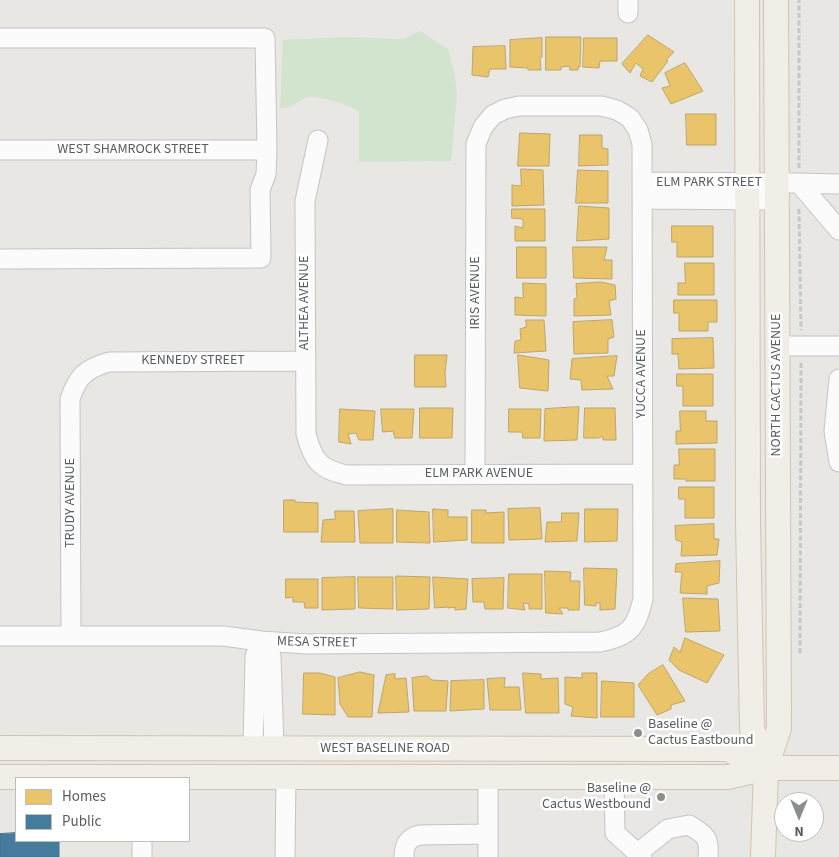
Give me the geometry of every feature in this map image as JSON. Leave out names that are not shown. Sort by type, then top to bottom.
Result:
[{"type":"main road","name":"NORTH CACTUS AVENUE","points":[[747,0],[748,522],[752,729],[766,768]]},
{"type":"main road","name":"NORTH CACTUS AVENUE","points":[[764,857],[766,768],[779,728],[777,346],[784,189],[776,0]]},
{"type":"main road","name":"WEST BASELINE ROAD","points":[[0,748],[727,749],[766,768]]},
{"type":"main road","name":"WEST BASELINE ROAD","points":[[190,778],[728,776],[766,768],[839,768]]},
{"type":"main road","name":"WEST BASELINE ROAD","points":[[0,777],[15,777]]},
{"type":"street","points":[[0,38],[265,38],[267,150],[266,174],[260,190],[261,258],[0,259]]},
{"type":"street","name":"IRIS AVENUE","points":[[475,474],[476,144],[483,127],[492,115],[505,109],[519,106],[601,106],[617,110],[630,118]]},
{"type":"street","name":"YUCCA AVENUE","points":[[630,118],[638,130],[642,144],[643,599],[639,615],[631,630]]},
{"type":"street","name":"ALTHEA AVENUE","points":[[318,140],[305,201],[306,434],[310,450],[319,464]]},
{"type":"street","name":"WEST SHAMROCK STREET","points":[[0,150],[267,150]]},
{"type":"street","name":"ELM PARK STREET","points":[[642,191],[748,191],[839,184]]},
{"type":"street","points":[[784,189],[839,230]]},
{"type":"street","points":[[777,346],[839,346]]},
{"type":"street","name":"KENNEDY STREET","points":[[83,373],[95,366],[109,362],[306,361]]},
{"type":"street","name":"TRUDY AVENUE","points":[[71,636],[70,399],[83,373]]},
{"type":"street","points":[[839,379],[834,431],[839,462]]},
{"type":"street","name":"ELM PARK AVENUE","points":[[319,464],[331,472],[346,475],[642,474]]},
{"type":"street","name":"MESA STREET","points":[[0,636],[223,636],[306,644],[600,642],[617,639],[631,630]]},
{"type":"street","points":[[261,641],[272,656],[263,749]]},
{"type":"street","points":[[285,857],[286,777]]},
{"type":"street","points":[[488,777],[488,857]]},
{"type":"street","points":[[614,777],[615,833],[640,855],[668,829],[688,825],[703,834],[709,845],[708,857]]},
{"type":"street","points":[[404,857],[406,844],[412,838],[420,835],[488,834]]},
{"type":"street","points":[[142,842],[142,857]]},
{"type":"green space","points":[[420,31],[448,49],[455,76],[457,96],[451,161],[359,162],[359,111],[335,101],[314,97],[305,98],[289,107],[280,108],[283,40],[343,37],[403,39]]},
{"type":"building: Homes","points":[[648,35],[674,52],[666,60],[668,61],[652,82],[640,76],[643,69],[636,63],[630,73],[622,64]]},
{"type":"building: Homes","points":[[546,37],[581,37],[580,67],[578,67],[578,70],[570,70],[569,66],[561,67],[561,70],[546,70]]},
{"type":"building: Homes","points":[[542,38],[541,70],[510,67],[510,40]]},
{"type":"building: Homes","points":[[584,38],[617,38],[617,61],[600,61],[599,68],[583,67]]},
{"type":"building: Homes","points":[[505,46],[506,69],[490,69],[488,77],[472,75],[473,47]]},
{"type":"building: Homes","points":[[685,63],[703,91],[671,104],[662,88],[670,86],[665,73]]},
{"type":"building: Homes","points":[[686,114],[716,114],[716,145],[687,145]]},
{"type":"building: Homes","points":[[520,133],[550,134],[549,166],[518,166]]},
{"type":"building: Homes","points":[[580,135],[602,135],[602,148],[608,149],[608,165],[579,166]]},
{"type":"building: Homes","points":[[521,169],[543,170],[544,205],[512,206],[512,185],[521,186]]},
{"type":"building: Homes","points":[[578,170],[608,171],[608,203],[576,203]]},
{"type":"building: Homes","points":[[579,206],[609,208],[609,239],[577,241]]},
{"type":"building: Homes","points":[[512,209],[545,209],[545,241],[515,241],[515,226],[523,228],[523,219],[512,218]]},
{"type":"building: Homes","points":[[672,226],[713,226],[713,257],[677,257],[677,242],[672,242]]},
{"type":"building: Homes","points":[[517,247],[546,247],[546,278],[517,278]]},
{"type":"building: Homes","points":[[573,247],[607,247],[604,260],[612,260],[612,279],[574,278]]},
{"type":"building: Homes","points":[[685,263],[714,263],[714,295],[678,295],[678,283],[685,283]]},
{"type":"building: Homes","points":[[601,282],[615,285],[616,299],[609,301],[611,315],[574,316],[574,299],[577,298],[576,284]]},
{"type":"building: Homes","points":[[523,283],[546,284],[546,316],[515,315],[515,297],[523,298]]},
{"type":"building: Homes","points":[[674,300],[717,300],[717,322],[708,322],[708,331],[679,331],[679,313],[674,313]]},
{"type":"building: Homes","points":[[526,320],[544,320],[546,351],[514,353],[515,341],[521,340],[520,329],[526,327]]},
{"type":"building: Homes","points":[[612,320],[614,337],[608,339],[608,353],[574,354],[573,322]]},
{"type":"building: Homes","points":[[713,338],[714,368],[679,369],[678,354],[672,354],[672,339]]},
{"type":"building: Homes","points":[[415,355],[447,355],[446,387],[415,387]]},
{"type":"building: Homes","points":[[518,355],[549,360],[548,391],[520,388]]},
{"type":"building: Homes","points":[[617,356],[614,376],[607,376],[613,389],[582,390],[581,380],[570,379],[572,359]]},
{"type":"building: Homes","points":[[677,374],[713,374],[713,406],[683,406],[683,386],[677,386]]},
{"type":"building: Homes","points":[[579,407],[577,440],[544,441],[545,409]]},
{"type":"building: Homes","points":[[420,408],[453,408],[452,438],[420,438]]},
{"type":"building: Homes","points":[[585,408],[615,408],[616,440],[603,440],[603,437],[584,438]]},
{"type":"building: Homes","points":[[340,409],[375,411],[373,440],[359,440],[356,433],[348,434],[351,444],[339,442]]},
{"type":"building: Homes","points":[[381,409],[414,409],[412,438],[395,438],[393,431],[383,432]]},
{"type":"building: Homes","points":[[509,409],[541,409],[540,438],[523,438],[522,432],[509,432]]},
{"type":"building: Homes","points":[[680,411],[706,411],[706,421],[717,421],[717,443],[676,444],[676,431],[680,431]]},
{"type":"building: Homes","points":[[679,449],[715,449],[715,481],[674,479],[674,465],[679,465]]},
{"type":"building: Homes","points":[[679,487],[714,487],[714,518],[685,518],[685,499],[679,499]]},
{"type":"building: Homes","points":[[284,500],[318,503],[318,532],[284,532]]},
{"type":"building: Homes","points":[[540,508],[542,539],[509,540],[508,509]]},
{"type":"building: Homes","points":[[393,509],[393,543],[360,543],[358,511]]},
{"type":"building: Homes","points":[[433,509],[448,510],[448,517],[467,517],[467,540],[434,542]]},
{"type":"building: Homes","points":[[585,509],[618,509],[617,541],[585,542]]},
{"type":"building: Homes","points":[[397,510],[429,512],[430,543],[397,542]]},
{"type":"building: Homes","points":[[472,510],[486,510],[486,513],[504,512],[504,543],[472,543]]},
{"type":"building: Homes","points":[[335,511],[354,511],[355,542],[321,542],[323,520],[335,519]]},
{"type":"building: Homes","points":[[562,513],[579,513],[577,541],[545,542],[547,522],[561,522]]},
{"type":"building: Homes","points":[[714,524],[714,539],[719,539],[717,555],[681,556],[682,542],[676,540],[675,526]]},
{"type":"building: Homes","points":[[720,561],[719,583],[707,586],[707,594],[680,593],[682,572],[675,572],[676,564]]},
{"type":"building: Homes","points":[[584,568],[617,569],[615,609],[600,610],[600,603],[596,603],[596,606],[585,605]]},
{"type":"building: Homes","points":[[545,571],[571,572],[570,581],[580,581],[579,610],[559,608],[563,614],[546,613]]},
{"type":"building: Homes","points":[[509,574],[542,574],[542,609],[529,609],[529,604],[523,603],[525,610],[508,608]]},
{"type":"building: Homes","points":[[396,576],[430,577],[429,609],[397,610]]},
{"type":"building: Homes","points":[[355,577],[355,609],[322,610],[322,578]]},
{"type":"building: Homes","points":[[358,577],[393,577],[393,609],[359,608]]},
{"type":"building: Homes","points":[[433,577],[468,579],[466,609],[455,610],[455,607],[435,608]]},
{"type":"building: Homes","points":[[504,578],[503,609],[485,609],[484,602],[473,602],[472,579]]},
{"type":"building: Homes","points":[[286,579],[318,579],[318,608],[305,608],[304,602],[293,602],[293,597],[286,598]]},
{"type":"building: Homes","points":[[683,598],[718,599],[720,631],[686,632]]},
{"type":"building: Homes","points":[[685,638],[724,655],[707,683],[679,670],[669,660],[674,647],[680,652]]},
{"type":"building: Homes","points":[[663,665],[685,701],[671,705],[671,709],[657,715],[638,685],[648,674]]},
{"type":"building: Homes","points":[[360,672],[374,675],[372,717],[348,717],[340,704],[338,678]]},
{"type":"building: Homes","points":[[304,673],[320,673],[335,677],[335,715],[303,714]]},
{"type":"building: Homes","points":[[523,673],[541,674],[541,679],[558,678],[559,713],[526,713]]},
{"type":"building: Homes","points":[[582,673],[597,673],[597,718],[571,716],[573,707],[565,704],[565,677],[582,678]]},
{"type":"building: Homes","points":[[395,674],[395,679],[406,678],[409,712],[378,713],[386,675]]},
{"type":"building: Homes","points":[[427,676],[432,680],[448,681],[446,711],[414,711],[412,678]]},
{"type":"building: Homes","points":[[505,678],[504,687],[519,687],[521,710],[490,710],[487,679]]},
{"type":"building: Homes","points":[[484,680],[484,709],[450,711],[451,681]]},
{"type":"building: Homes","points":[[602,681],[634,683],[634,717],[601,717]]},
{"type":"building: Public","points":[[15,833],[15,842],[59,842],[59,857],[0,857],[0,834]]},
{"type":"place","name":"Baseline @ Cactus Eastbound","points":[[638,733]]},
{"type":"place","name":"Baseline @ Cactus Westbound","points":[[661,797]]}]
